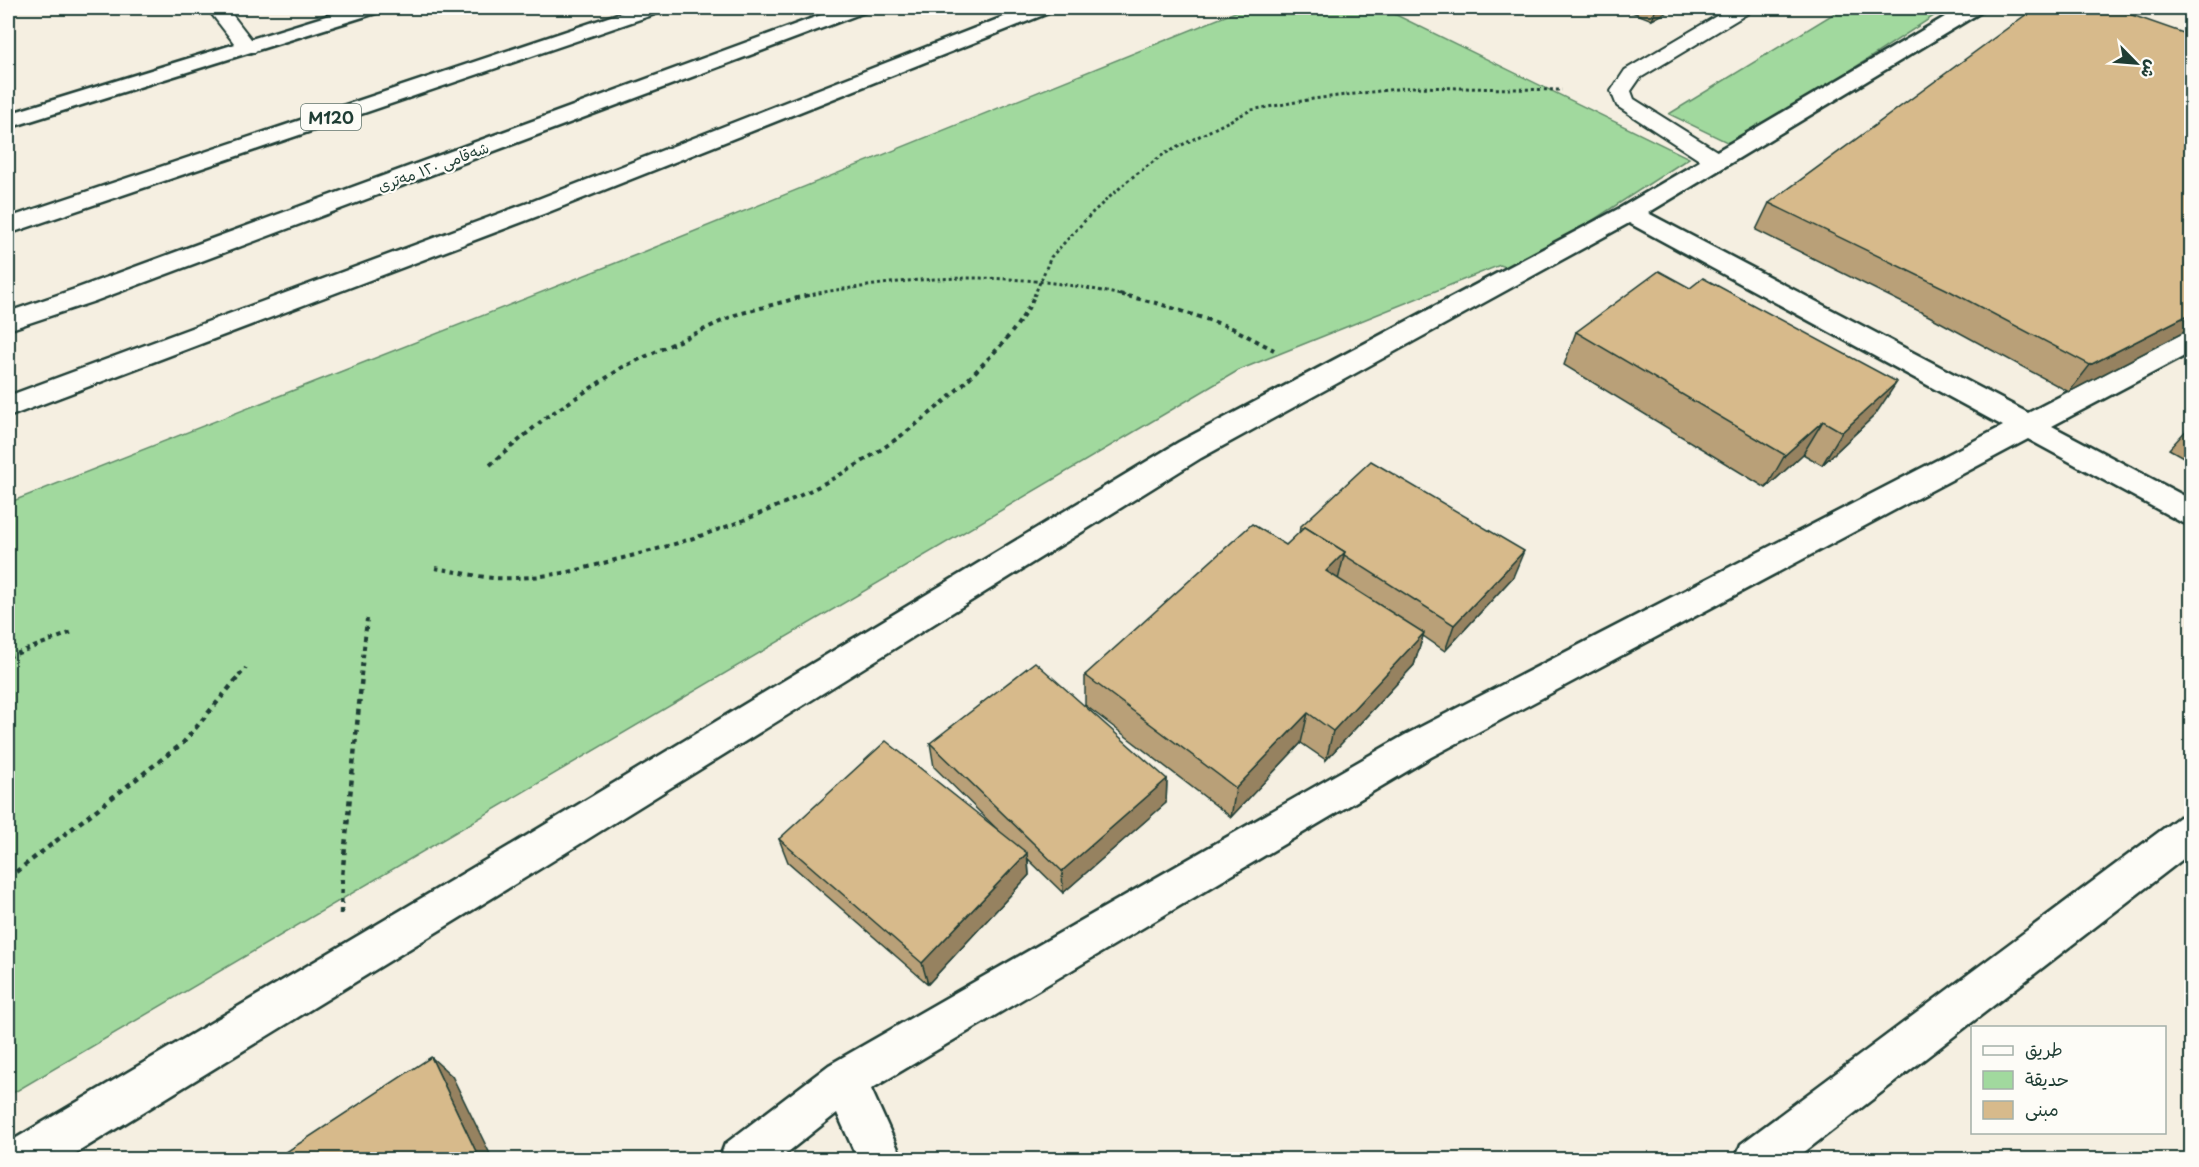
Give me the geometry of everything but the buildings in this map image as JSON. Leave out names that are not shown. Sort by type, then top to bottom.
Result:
[{"type":"main road","points":[[8,121],[372,8]]},
{"type":"main road","name":"M120","points":[[8,226],[654,8]]},
{"type":"main road","name":"شەقامی ١٢٠ مەتری","points":[[8,321],[85,296],[858,8]]},
{"type":"main road","points":[[8,407],[537,208],[1044,8]]},
{"type":"main road","points":[[22,1160],[339,970],[1190,450],[1629,213],[1974,8]]},
{"type":"main road","points":[[1629,213],[2192,514]]},
{"type":"main road","points":[[741,1160],[844,1080],[1418,746],[2192,340]]},
{"type":"main road","points":[[1757,1160],[2192,829]]},
{"type":"main road","points":[[844,1080],[881,1160]]},
{"type":"lane","points":[[217,8],[248,48]]},
{"type":"lane","points":[[1715,160],[1624,102],[1621,91],[1632,74],[1743,8]]},
{"type":"path","points":[[435,568],[494,578],[557,574],[659,549],[750,519],[833,481],[885,448],[956,393],[996,351],[1027,313],[1051,257],[1093,212],[1131,178],[1164,154],[1251,110],[1313,99],[1413,87],[1562,90]]},
{"type":"path","points":[[490,465],[544,418],[623,367],[735,315],[813,294],[897,281],[970,276],[1041,281],[1101,290],[1160,304],[1230,327],[1274,350]]},
{"type":"path","points":[[339,970],[342,877],[367,619]]},
{"type":"path","points":[[8,657],[75,631]]},
{"type":"path","points":[[8,878],[183,743],[246,668]]},
{"type":"green space","points":[[1245,8],[1382,8],[1689,158],[1516,270],[1500,265],[1239,370],[8,1096],[8,503],[641,253]]},
{"type":"green space","points":[[1843,8],[1946,8],[1735,146],[1669,114]]}]
